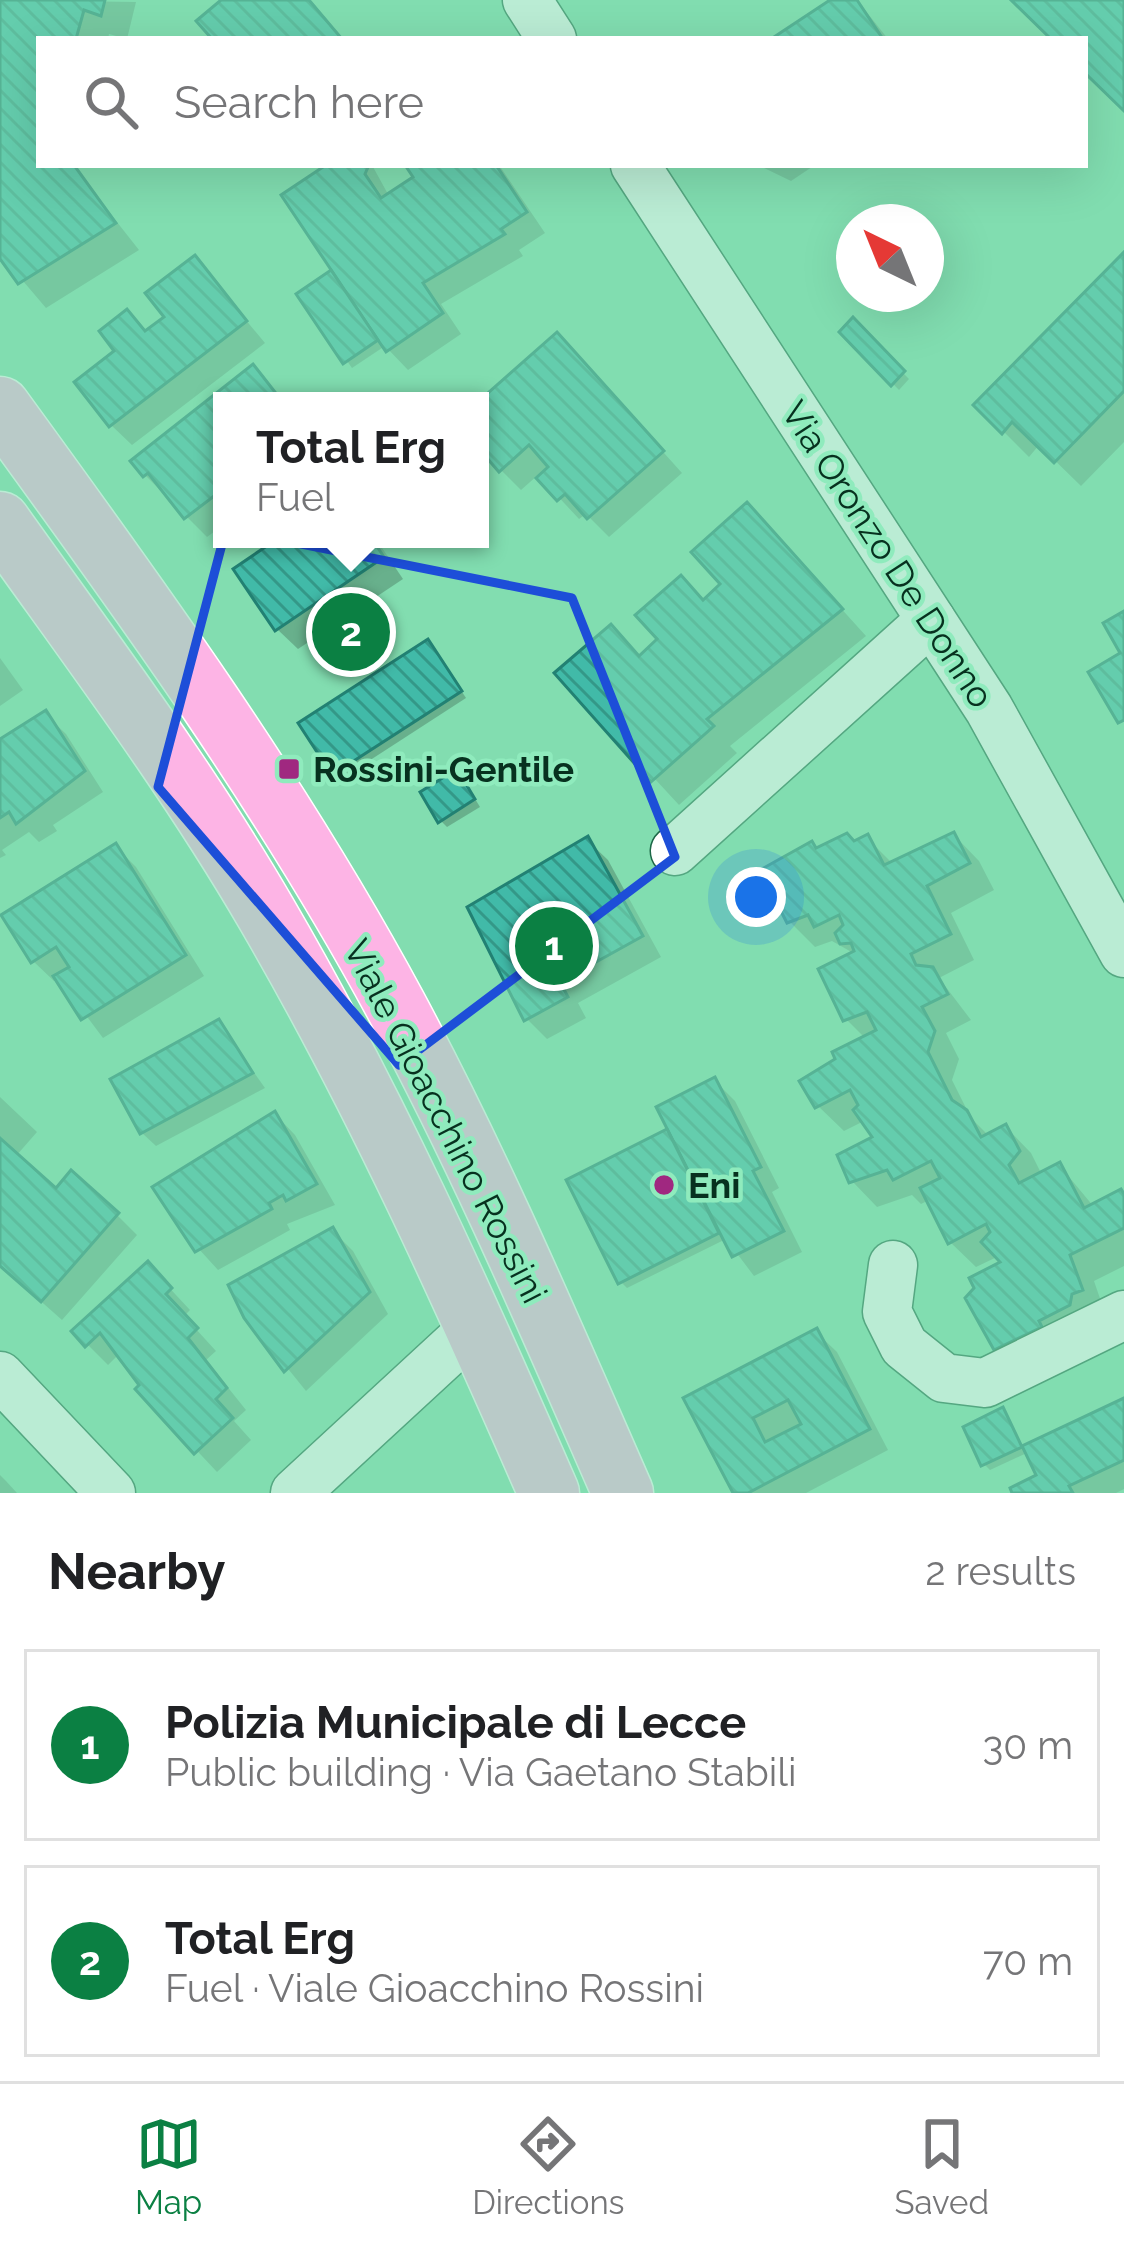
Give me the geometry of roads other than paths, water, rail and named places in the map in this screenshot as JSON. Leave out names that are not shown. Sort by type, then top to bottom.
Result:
[{"type":"main road","name":"Viale Gioacchino Rossini","points":[[0,406],[132,587],[395,1004],[501,1216],[623,1493]]},
{"type":"main road","name":"Viale Gioacchino Rossini","points":[[0,522],[130,705],[265,910],[335,1040],[476,1326],[549,1493]]},
{"type":"street","points":[[526,0],[550,36]]},
{"type":"street","name":"Via Oronzo De Donno","points":[[637,168],[989,709],[1124,953]]},
{"type":"street","points":[[675,850],[931,620]]},
{"type":"street","points":[[893,1265],[887,1312],[904,1346],[944,1378],[985,1383],[1124,1315]]},
{"type":"street","points":[[295,1493],[476,1326]]},
{"type":"street","points":[[0,1376],[111,1493]]},
{"type":"place","name":"Total Erg","points":[[351,632]]},
{"type":"place","name":"Rossini-Gentile","points":[[289,769]]},
{"type":"place","name":"Polizia Municipale di Lecce","points":[[554,946]]},
{"type":"place","name":"Eni","points":[[664,1185]]}]
